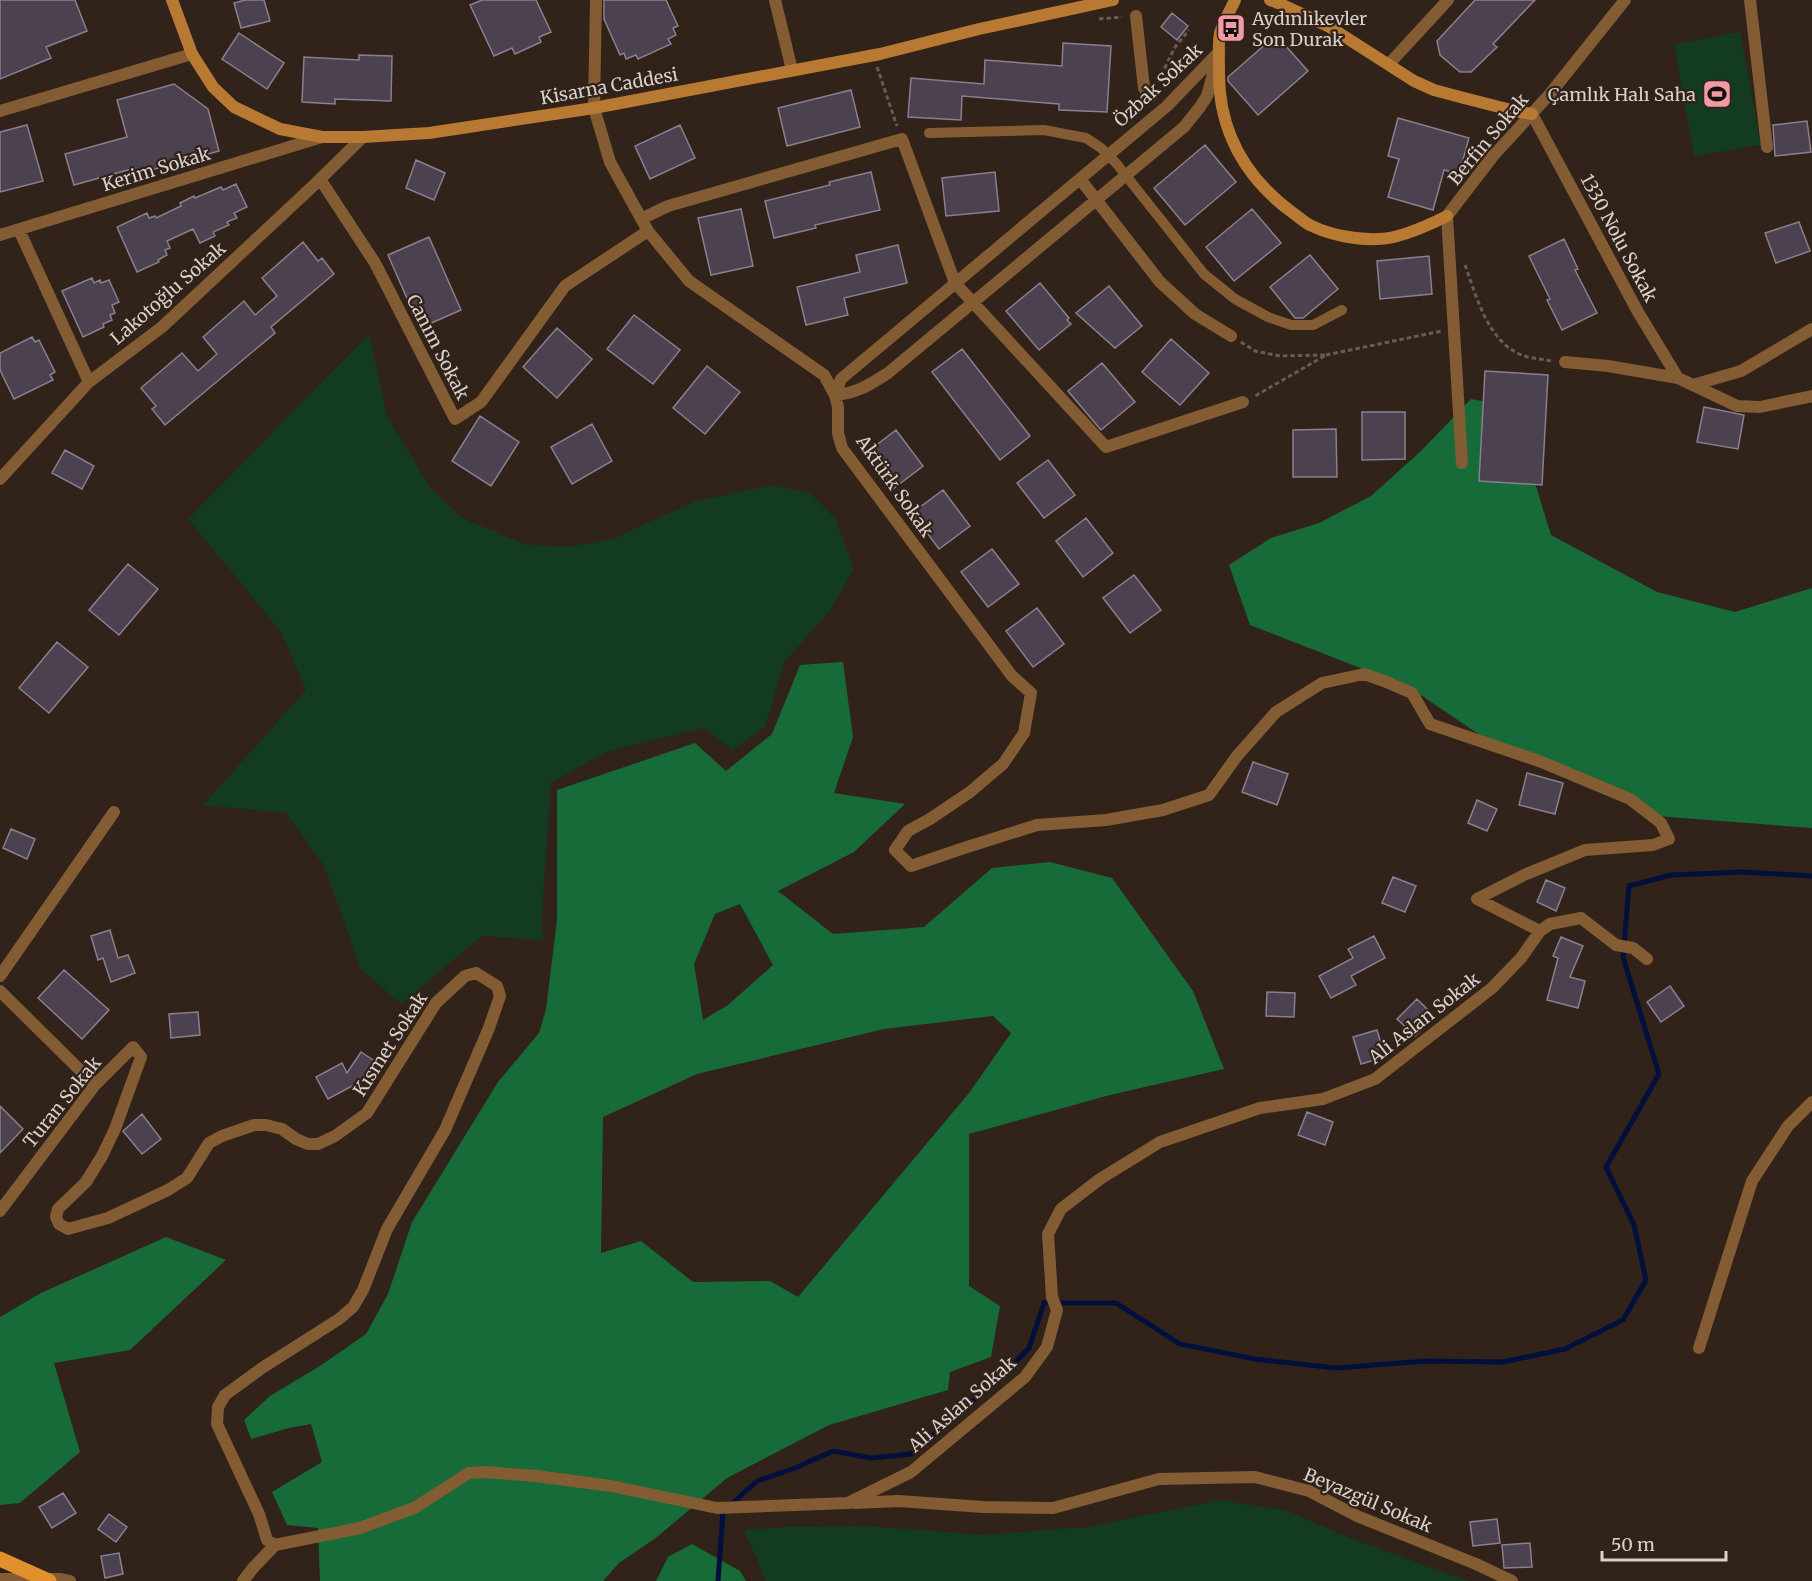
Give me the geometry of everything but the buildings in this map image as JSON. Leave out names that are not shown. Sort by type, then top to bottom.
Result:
[{"type":"main road","points":[[0,1559],[49,1581]]},
{"type":"street","name":"Kisarna Caddesi","points":[[172,0],[192,54],[213,87],[234,107],[280,129],[322,137],[429,133],[594,108],[880,54],[979,29],[1113,0]]},
{"type":"street","name":"Aktürk Sokak","points":[[596,0],[594,108],[610,162],[648,231],[689,281],[824,375],[835,395],[838,407],[838,433],[843,448],[1012,676],[1031,693],[1024,733],[1003,764],[970,792],[908,831],[895,850],[911,866],[1037,825],[1106,820],[1163,810],[1209,795],[1237,756],[1276,712],[1322,683],[1364,674],[1412,693],[1430,724],[1539,761],[1630,799],[1660,823],[1669,839],[1653,845],[1585,850],[1524,875],[1477,899],[1540,931]]},
{"type":"street","points":[[775,0],[792,70]]},
{"type":"street","points":[[1235,0],[1220,36],[1219,81],[1224,117],[1235,148],[1253,176],[1275,200],[1312,226],[1358,238],[1382,239],[1422,228],[1447,216],[1462,463]]},
{"type":"street","points":[[1275,0],[1328,26],[1414,81],[1434,90],[1532,114]]},
{"type":"street","points":[[1389,64],[1448,0]]},
{"type":"street","name":"Berfin Sokak","points":[[1447,216],[1493,156],[1550,95],[1625,0]]},
{"type":"street","points":[[1750,0],[1767,147]]},
{"type":"street","points":[[1136,16],[1144,88],[1151,96]]},
{"type":"street","name":"Özbak Sokak","points":[[1219,52],[1207,96],[1184,127],[880,378],[865,388],[849,394],[835,395],[841,379],[1167,106],[1219,52]]},
{"type":"street","points":[[0,111],[192,54]]},
{"type":"street","name":"1330 Nolu Sokak","points":[[1532,114],[1638,312],[1678,378]]},
{"type":"street","name":"Kerim Sokak","points":[[0,235],[322,137]]},
{"type":"street","name":"Lakotoğlu Sokak","points":[[0,479],[89,382],[162,327],[363,137]]},
{"type":"street","points":[[641,219],[668,206],[902,139],[955,283],[1106,447],[1242,402]]},
{"type":"street","name":"Canım Sokak","points":[[320,179],[375,262],[455,419],[481,402],[565,286],[648,231]]},
{"type":"street","points":[[1080,179],[1095,201],[1161,282],[1195,314],[1232,336]]},
{"type":"street","points":[[19,230],[89,382]]},
{"type":"street","points":[[1693,385],[1741,371],[1812,329]]},
{"type":"street","points":[[1565,362],[1608,366],[1678,378],[1737,406],[1760,407],[1812,396]]},
{"type":"street","points":[[0,976],[114,812]]},
{"type":"street","points":[[1540,931],[1550,924],[1581,918],[1616,945],[1633,948],[1647,959]]},
{"type":"street","name":"Ali Aslan Sokak","points":[[275,1545],[360,1528],[414,1508],[469,1473],[536,1476],[610,1486],[717,1508],[848,1503],[911,1472],[1025,1377],[1047,1347],[1057,1310],[1052,1297],[1048,1234],[1061,1209],[1100,1179],[1160,1142],[1260,1108],[1323,1099],[1375,1079],[1492,988],[1521,958],[1540,931]]},
{"type":"street","name":"Kısmet Sokak","points":[[134,1047],[141,1058],[115,1129],[86,1182],[58,1209],[56,1217],[59,1224],[68,1230],[108,1218],[168,1190],[187,1178],[209,1143],[222,1136],[254,1125],[266,1125],[282,1129],[308,1144],[318,1144],[335,1136],[367,1113],[436,1003],[465,976],[476,973],[487,979],[497,986],[500,996],[489,1028],[445,1130],[387,1229],[363,1290],[353,1307],[339,1319],[225,1395],[218,1407],[217,1424],[259,1514],[267,1540],[275,1545]]},
{"type":"street","points":[[0,991],[95,1084]]},
{"type":"street","name":"Turan Sokak","points":[[0,1211],[95,1084],[134,1047]]},
{"type":"street","points":[[1699,1348],[1752,1181],[1788,1126],[1812,1102]]},
{"type":"street","name":"Beyazgül Sokak","points":[[848,1503],[899,1501],[983,1507],[1053,1508],[1159,1479],[1255,1477],[1309,1491],[1357,1516],[1512,1581]]},
{"type":"street","points":[[243,1581],[275,1545]]},
{"type":"street","points":[[0,1579],[70,1581]]},
{"type":"lane","points":[[929,133],[1044,130],[1086,138],[1101,148],[1126,175],[1204,274],[1235,299],[1268,317],[1291,325],[1313,325],[1342,310]]},
{"type":"path","points":[[876,65],[902,139]]},
{"type":"path","points":[[1463,259],[1493,331],[1510,348],[1527,357],[1565,362]]},
{"type":"path","points":[[1232,336],[1255,351],[1280,356],[1326,356],[1454,329]]},
{"type":"path","points":[[1242,402],[1326,356]]},
{"type":"green space","name":"Çamlık Halı Saha","points":[[1740,32],[1761,145],[1694,156],[1674,44]]},
{"type":"green space","points":[[369,334],[387,416],[430,487],[462,518],[527,545],[569,547],[612,539],[696,501],[772,485],[810,493],[835,518],[854,569],[829,612],[785,661],[765,727],[732,750],[704,728],[608,751],[551,783],[542,912],[543,940],[482,936],[401,1004],[361,969],[324,866],[286,813],[203,805],[306,690],[281,632],[188,519]]},
{"type":"green space","points":[[1471,399],[1519,408],[1525,451],[1551,535],[1657,592],[1735,612],[1812,588],[1812,828],[1656,816],[1499,748],[1409,687],[1250,625],[1229,565],[1271,538],[1319,523],[1371,496],[1421,451]]},
{"type":"green space","points":[[843,662],[853,737],[834,793],[905,804],[854,852],[778,891],[833,934],[924,927],[992,868],[1050,862],[1112,878],[1193,991],[1224,1069],[1110,1095],[969,1134],[969,1286],[1000,1306],[991,1357],[950,1372],[948,1390],[829,1425],[727,1478],[657,1537],[619,1563],[603,1581],[320,1581],[318,1528],[287,1525],[272,1492],[322,1462],[311,1424],[251,1439],[244,1420],[270,1396],[320,1366],[366,1334],[388,1294],[412,1222],[498,1082],[539,1033],[546,1009],[557,920],[557,790],[695,743],[726,771],[772,734],[800,665]],"holes":[[[740,904],[773,965],[728,1005],[703,1020],[694,964],[715,914]],[[993,1016],[1011,1033],[969,1093],[798,1297],[770,1281],[693,1282],[641,1241],[601,1253],[603,1117],[697,1074],[884,1029]]]},
{"type":"green space","points":[[166,1237],[226,1260],[130,1350],[54,1363],[80,1452],[20,1503],[0,1505],[0,1317],[41,1293]]},
{"type":"green space","points":[[1220,1500],[1288,1511],[1352,1539],[1468,1581],[766,1581],[744,1530],[867,1526],[984,1535],[1086,1527]]},
{"type":"green space","points":[[692,1544],[740,1571],[746,1581],[656,1581],[668,1557]]},
{"type":"waterway","points":[[718,1581],[723,1512],[757,1481],[795,1468],[833,1451],[871,1458],[911,1454],[999,1379],[1029,1348],[1044,1303],[1116,1303],[1180,1344],[1255,1359],[1336,1368],[1425,1361],[1503,1362],[1565,1349],[1623,1320],[1646,1280],[1634,1225],[1606,1167],[1659,1074],[1623,957],[1629,886],[1671,875],[1743,872],[1812,876]]},
{"type":"place","name":"Aydınlıkevler Son Durak","points":[[1231,28]]},
{"type":"place","name":"Çamlık Halı Saha","points":[[1717,94]]}]
